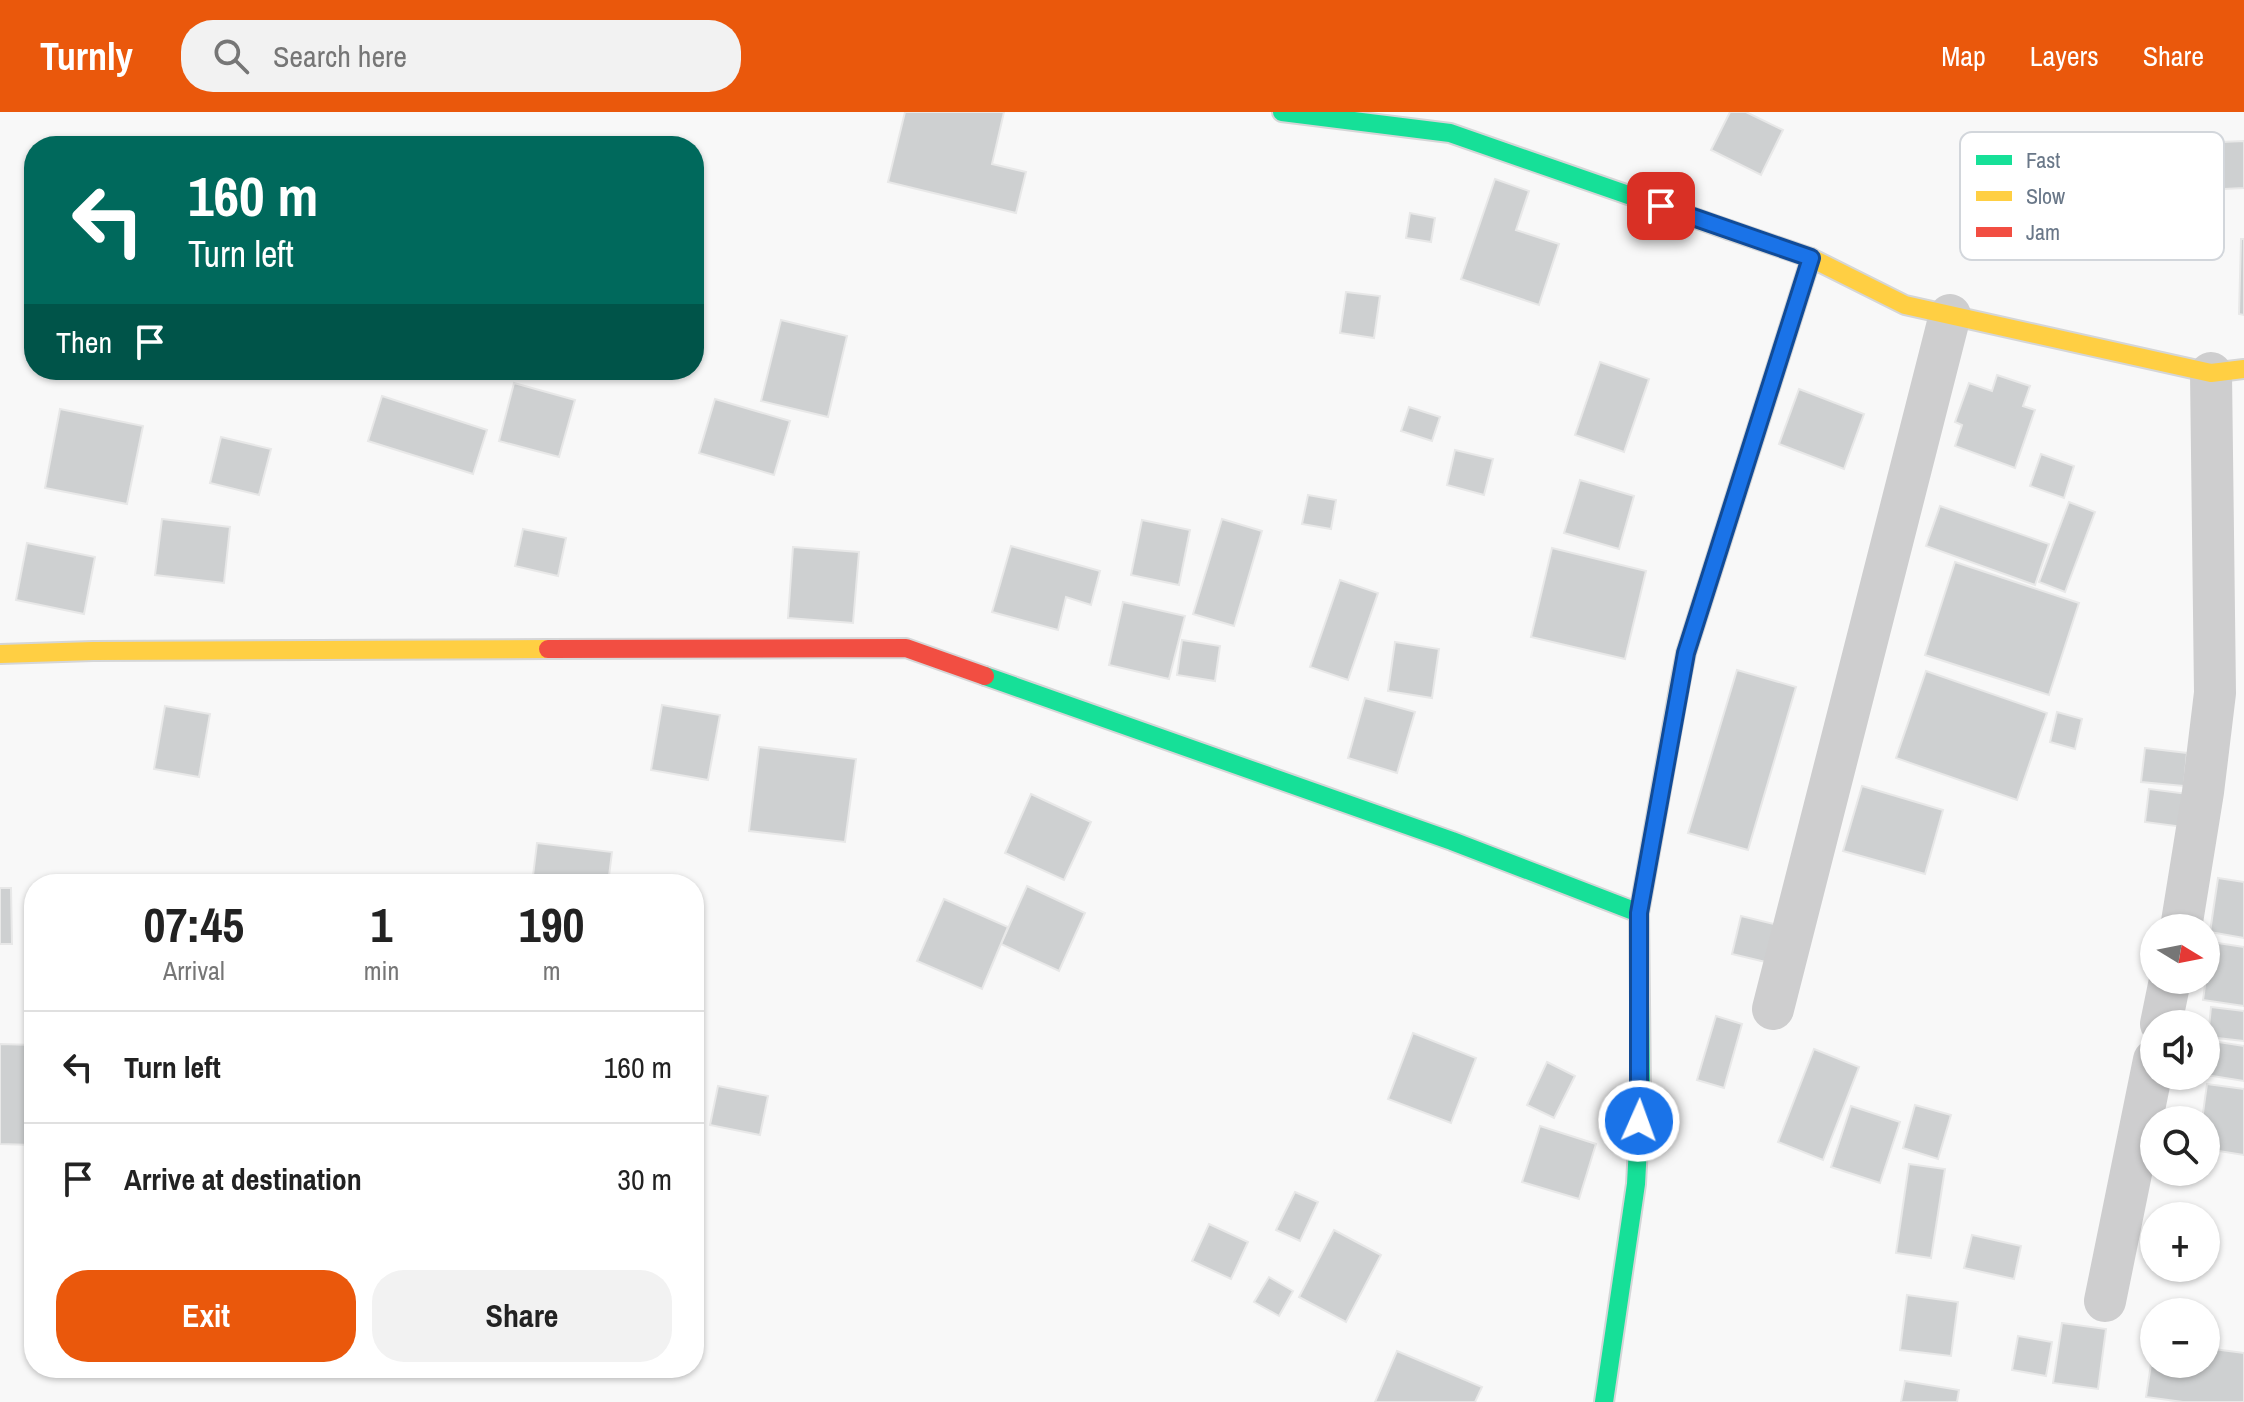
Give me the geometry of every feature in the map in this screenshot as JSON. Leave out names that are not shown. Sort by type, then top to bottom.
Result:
[{"type":"street","points":[[1282,112],[1450,133],[1811,258],[1905,305],[2227,371],[2215,693],[2183,914]]},
{"type":"street","points":[[1604,1402],[1636,1184],[1641,1090],[1639,913],[1686,653],[1811,258]]},
{"type":"street","points":[[1773,1009],[1950,315]]},
{"type":"street","points":[[0,654],[906,648],[1452,841],[1639,913]]},
{"type":"street","points":[[2105,1301],[2148,1090]]},
{"type":"building","points":[[905,112],[1004,112],[992,164],[1026,172],[1016,213],[888,182]]},
{"type":"building","points":[[1730,112],[1746,112],[1783,130],[1761,175],[1711,150]]},
{"type":"building","points":[[2244,141],[2244,188],[2224,189],[2224,142]]},
{"type":"building","points":[[1495,179],[1529,191],[1516,230],[1559,244],[1539,305],[1461,279]]},
{"type":"building","points":[[1410,213],[1435,218],[1431,242],[1406,238]]},
{"type":"building","points":[[2241,239],[2244,239],[2244,315],[2239,314]]},
{"type":"building","points":[[1346,292],[1380,296],[1374,338],[1340,333]]},
{"type":"building","points":[[781,320],[847,336],[828,417],[761,401]]},
{"type":"building","points":[[1600,362],[1649,379],[1624,452],[1575,435]]},
{"type":"building","points":[[1997,375],[2030,386],[2023,406],[2035,410],[2015,468],[1955,446],[1962,425],[1955,422],[1969,383],[1992,391]]},
{"type":"building","points":[[514,383],[575,400],[559,457],[499,441]]},
{"type":"building","points":[[1799,389],[1864,414],[1844,469],[1779,444]]},
{"type":"building","points":[[382,396],[487,430],[473,474],[368,441]]},
{"type":"building","points":[[715,399],[790,421],[774,475],[699,453]]},
{"type":"building","points":[[1409,407],[1440,417],[1432,441],[1401,431]]},
{"type":"building","points":[[60,409],[143,426],[127,504],[45,488]]},
{"type":"building","points":[[221,437],[271,449],[259,495],[210,483]]},
{"type":"building","points":[[1455,450],[1493,459],[1484,495],[1447,485]]},
{"type":"building","points":[[2041,454],[2074,466],[2064,498],[2030,486]]},
{"type":"building","points":[[1580,480],[1634,496],[1619,549],[1564,533]]},
{"type":"building","points":[[1308,495],[1336,500],[1331,529],[1302,524]]},
{"type":"building","points":[[2069,502],[2095,512],[2065,592],[2039,582]]},
{"type":"building","points":[[1940,506],[2049,544],[2035,585],[1926,546]]},
{"type":"building","points":[[162,519],[230,527],[224,583],[155,575]]},
{"type":"building","points":[[1222,519],[1262,531],[1234,626],[1193,614]]},
{"type":"building","points":[[1142,520],[1190,530],[1179,585],[1131,575]]},
{"type":"building","points":[[523,529],[566,538],[558,576],[515,566]]},
{"type":"building","points":[[27,543],[95,557],[84,614],[16,600]]},
{"type":"building","points":[[1011,546],[1100,571],[1091,605],[1066,597],[1058,630],[992,612]]},
{"type":"building","points":[[793,547],[859,552],[853,623],[788,618]]},
{"type":"building","points":[[1552,548],[1646,571],[1625,659],[1531,637]]},
{"type":"building","points":[[1955,562],[2079,603],[2049,695],[1925,655]]},
{"type":"building","points":[[1340,580],[1378,593],[1348,680],[1310,667]]},
{"type":"building","points":[[1123,602],[1185,616],[1169,679],[1109,665]]},
{"type":"building","points":[[1182,640],[1220,646],[1215,681],[1177,675]]},
{"type":"building","points":[[1395,642],[1439,649],[1432,698],[1388,691]]},
{"type":"building","points":[[1737,670],[1796,687],[1748,850],[1688,833]]},
{"type":"building","points":[[1926,671],[2047,713],[2017,800],[1896,758]]},
{"type":"building","points":[[1365,698],[1415,712],[1397,773],[1348,758]]},
{"type":"building","points":[[662,705],[720,715],[708,780],[651,770]]},
{"type":"building","points":[[165,706],[210,714],[199,777],[154,769]]},
{"type":"building","points":[[2057,712],[2082,719],[2075,749],[2050,742]]},
{"type":"building","points":[[759,747],[856,759],[845,842],[749,831]]},
{"type":"building","points":[[2145,748],[2187,753],[2184,786],[2141,782]]},
{"type":"building","points":[[1862,786],[1943,810],[1925,874],[1843,851]]},
{"type":"building","points":[[2149,789],[2188,794],[2183,827],[2145,822]]},
{"type":"building","points":[[1031,794],[1091,822],[1064,880],[1005,853]]},
{"type":"building","points":[[537,843],[612,852],[609,874],[533,874]]},
{"type":"building","points":[[2218,878],[2244,882],[2244,938],[2220,934],[2220,914],[2213,914]]},
{"type":"building","points":[[1027,886],[1085,913],[1059,971],[1001,944]]},
{"type":"building","points":[[0,888],[11,888],[12,944],[0,944]]},
{"type":"building","points":[[944,899],[1008,927],[982,989],[917,961]]},
{"type":"building","points":[[1741,916],[1782,926],[1774,964],[1732,954]]},
{"type":"building","points":[[2220,943],[2244,947],[2244,1006],[2203,1000],[2204,994],[2220,994]]},
{"type":"building","points":[[2211,1007],[2244,1011],[2244,1041],[2220,1038],[2220,1010],[2211,1010]]},
{"type":"building","points":[[1716,1016],[1742,1024],[1724,1088],[1697,1080]]},
{"type":"building","points":[[1413,1033],[1476,1058],[1451,1123],[1388,1099]]},
{"type":"building","points":[[2220,1042],[2244,1046],[2244,1081],[2220,1077]]},
{"type":"building","points":[[0,1044],[24,1045],[24,1145],[0,1144]]},
{"type":"building","points":[[1814,1049],[1859,1067],[1823,1160],[1778,1142]]},
{"type":"building","points":[[1547,1062],[1575,1076],[1554,1118],[1527,1105]]},
{"type":"building","points":[[718,1086],[768,1096],[760,1135],[710,1125]]},
{"type":"building","points":[[2220,1086],[2244,1089],[2244,1155],[2220,1151],[2220,1106],[2204,1106],[2206,1090],[2220,1090]]},
{"type":"building","points":[[1915,1105],[1951,1115],[1938,1159],[1903,1148]]},
{"type":"building","points":[[1851,1106],[1900,1122],[1880,1183],[1831,1167]]},
{"type":"building","points":[[1540,1126],[1596,1144],[1579,1199],[1522,1182]]},
{"type":"building","points":[[1909,1164],[1945,1169],[1931,1258],[1896,1253]]},
{"type":"building","points":[[1295,1192],[1318,1202],[1300,1241],[1276,1230]]},
{"type":"building","points":[[1209,1224],[1248,1242],[1231,1279],[1192,1261]]},
{"type":"building","points":[[1334,1230],[1381,1255],[1346,1322],[1299,1297]]},
{"type":"building","points":[[1972,1235],[2021,1246],[2014,1279],[1964,1268]]},
{"type":"building","points":[[1269,1277],[1293,1291],[1279,1316],[1254,1302]]},
{"type":"building","points":[[1907,1295],[1958,1302],[1951,1356],[1900,1350]]},
{"type":"building","points":[[2062,1323],[2106,1329],[2098,1389],[2053,1383]]},
{"type":"building","points":[[2018,1336],[2052,1342],[2046,1376],[2012,1370]]},
{"type":"building","points":[[2220,1350],[2244,1353],[2244,1402],[2183,1402],[2146,1397],[2149,1378],[2220,1378]]},
{"type":"building","points":[[1397,1351],[1482,1387],[1475,1402],[1375,1402]]},
{"type":"building","points":[[1905,1381],[1959,1390],[1957,1402],[1901,1402]]},
{"type":"traffic: fast","points":[[1282,112],[1450,133],[1729,230]]},
{"type":"traffic: fast","points":[[985,676],[1452,841],[1639,913]]},
{"type":"traffic: fast","points":[[1604,1402],[1636,1184],[1641,1090],[1639,913],[1679,689]]},
{"type":"traffic: slow","points":[[1729,230],[1811,258],[1905,305],[2211,373],[2244,369]]},
{"type":"traffic: slow","points":[[1679,689],[1686,653],[1811,258]]},
{"type":"traffic: slow","points":[[0,654],[548,649]]},
{"type":"traffic: jam","points":[[548,649],[906,648],[985,676]]},
{"type":"route","points":[[1639,1121],[1639,913],[1686,653],[1811,258],[1661,206]]}]
